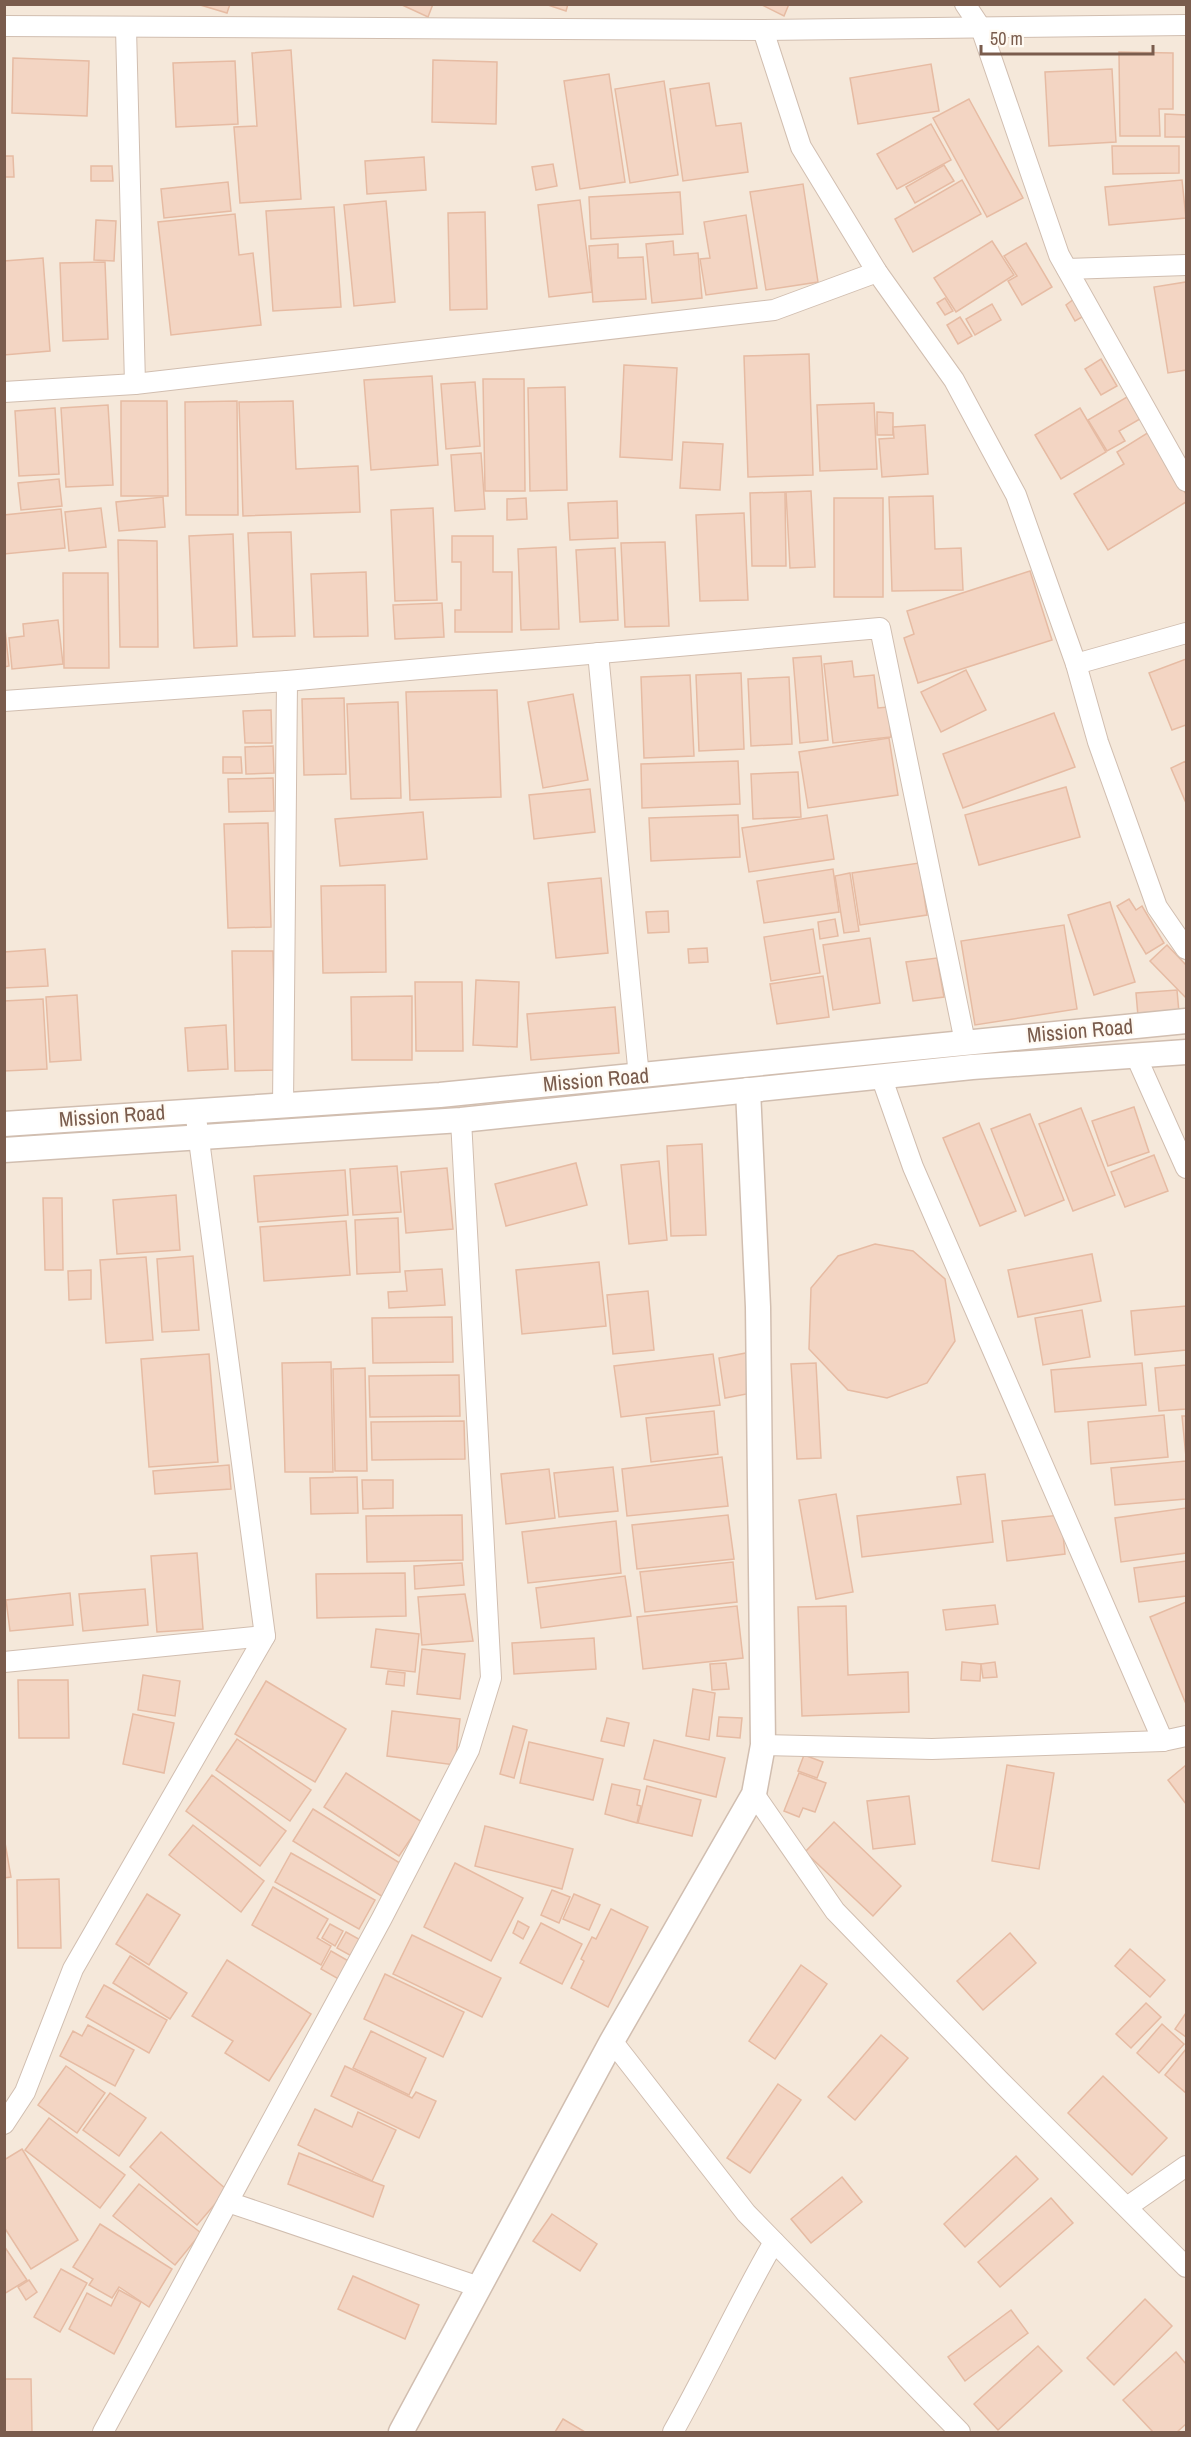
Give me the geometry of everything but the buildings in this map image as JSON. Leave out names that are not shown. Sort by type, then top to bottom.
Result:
[{"type":"street","points":[[965,4],[981,28],[1059,255],[1186,481]]},
{"type":"street","points":[[4,26],[763,30],[1186,26]]},
{"type":"street","points":[[126,28],[135,384]]},
{"type":"street","points":[[763,30],[801,147],[877,272],[954,380],[1016,495],[1076,664],[1098,742],[1157,907],[1186,949]]},
{"type":"street","points":[[1067,269],[1186,265]]},
{"type":"street","points":[[4,392],[135,384],[774,310],[877,272]]},
{"type":"street","points":[[4,700],[287,681],[880,628],[965,1042]]},
{"type":"street","points":[[1076,664],[1186,633]]},
{"type":"street","points":[[598,653],[639,1077]]},
{"type":"street","points":[[283,1106],[287,681]]},
{"type":"street","name":"Mission Road","points":[[4,1124],[283,1106],[639,1077],[1186,1021]]},
{"type":"street","name":"Mission Road","points":[[4,1150],[461,1120],[881,1076],[1135,1054],[1186,1052]]},
{"type":"street","points":[[1135,1054],[1186,1168]]},
{"type":"street","points":[[881,1076],[913,1167],[1163,1741]]},
{"type":"street","points":[[401,2433],[612,2042],[754,1794],[763,1745],[758,1307],[748,1090]]},
{"type":"street","points":[[4,2124],[25,2092],[73,1969],[265,1636],[195,1110]]},
{"type":"street","points":[[103,2433],[382,1918],[469,1750],[491,1678],[461,1120]]},
{"type":"street","points":[[4,1662],[265,1636]]},
{"type":"street","points":[[763,1745],[932,1749],[1163,1741],[1186,1736]]},
{"type":"street","points":[[754,1794],[835,1911],[999,2080],[1186,2267]]},
{"type":"street","points":[[612,2042],[746,2213],[960,2433]]},
{"type":"street","points":[[1127,2207],[1186,2166]]},
{"type":"street","points":[[228,2202],[479,2287]]},
{"type":"street","points":[[674,2433],[714,2358],[746,2290],[774,2242]]},
{"type":"shaded area","points":[[5,5],[1186,5],[1186,2432],[5,2432]]}]
